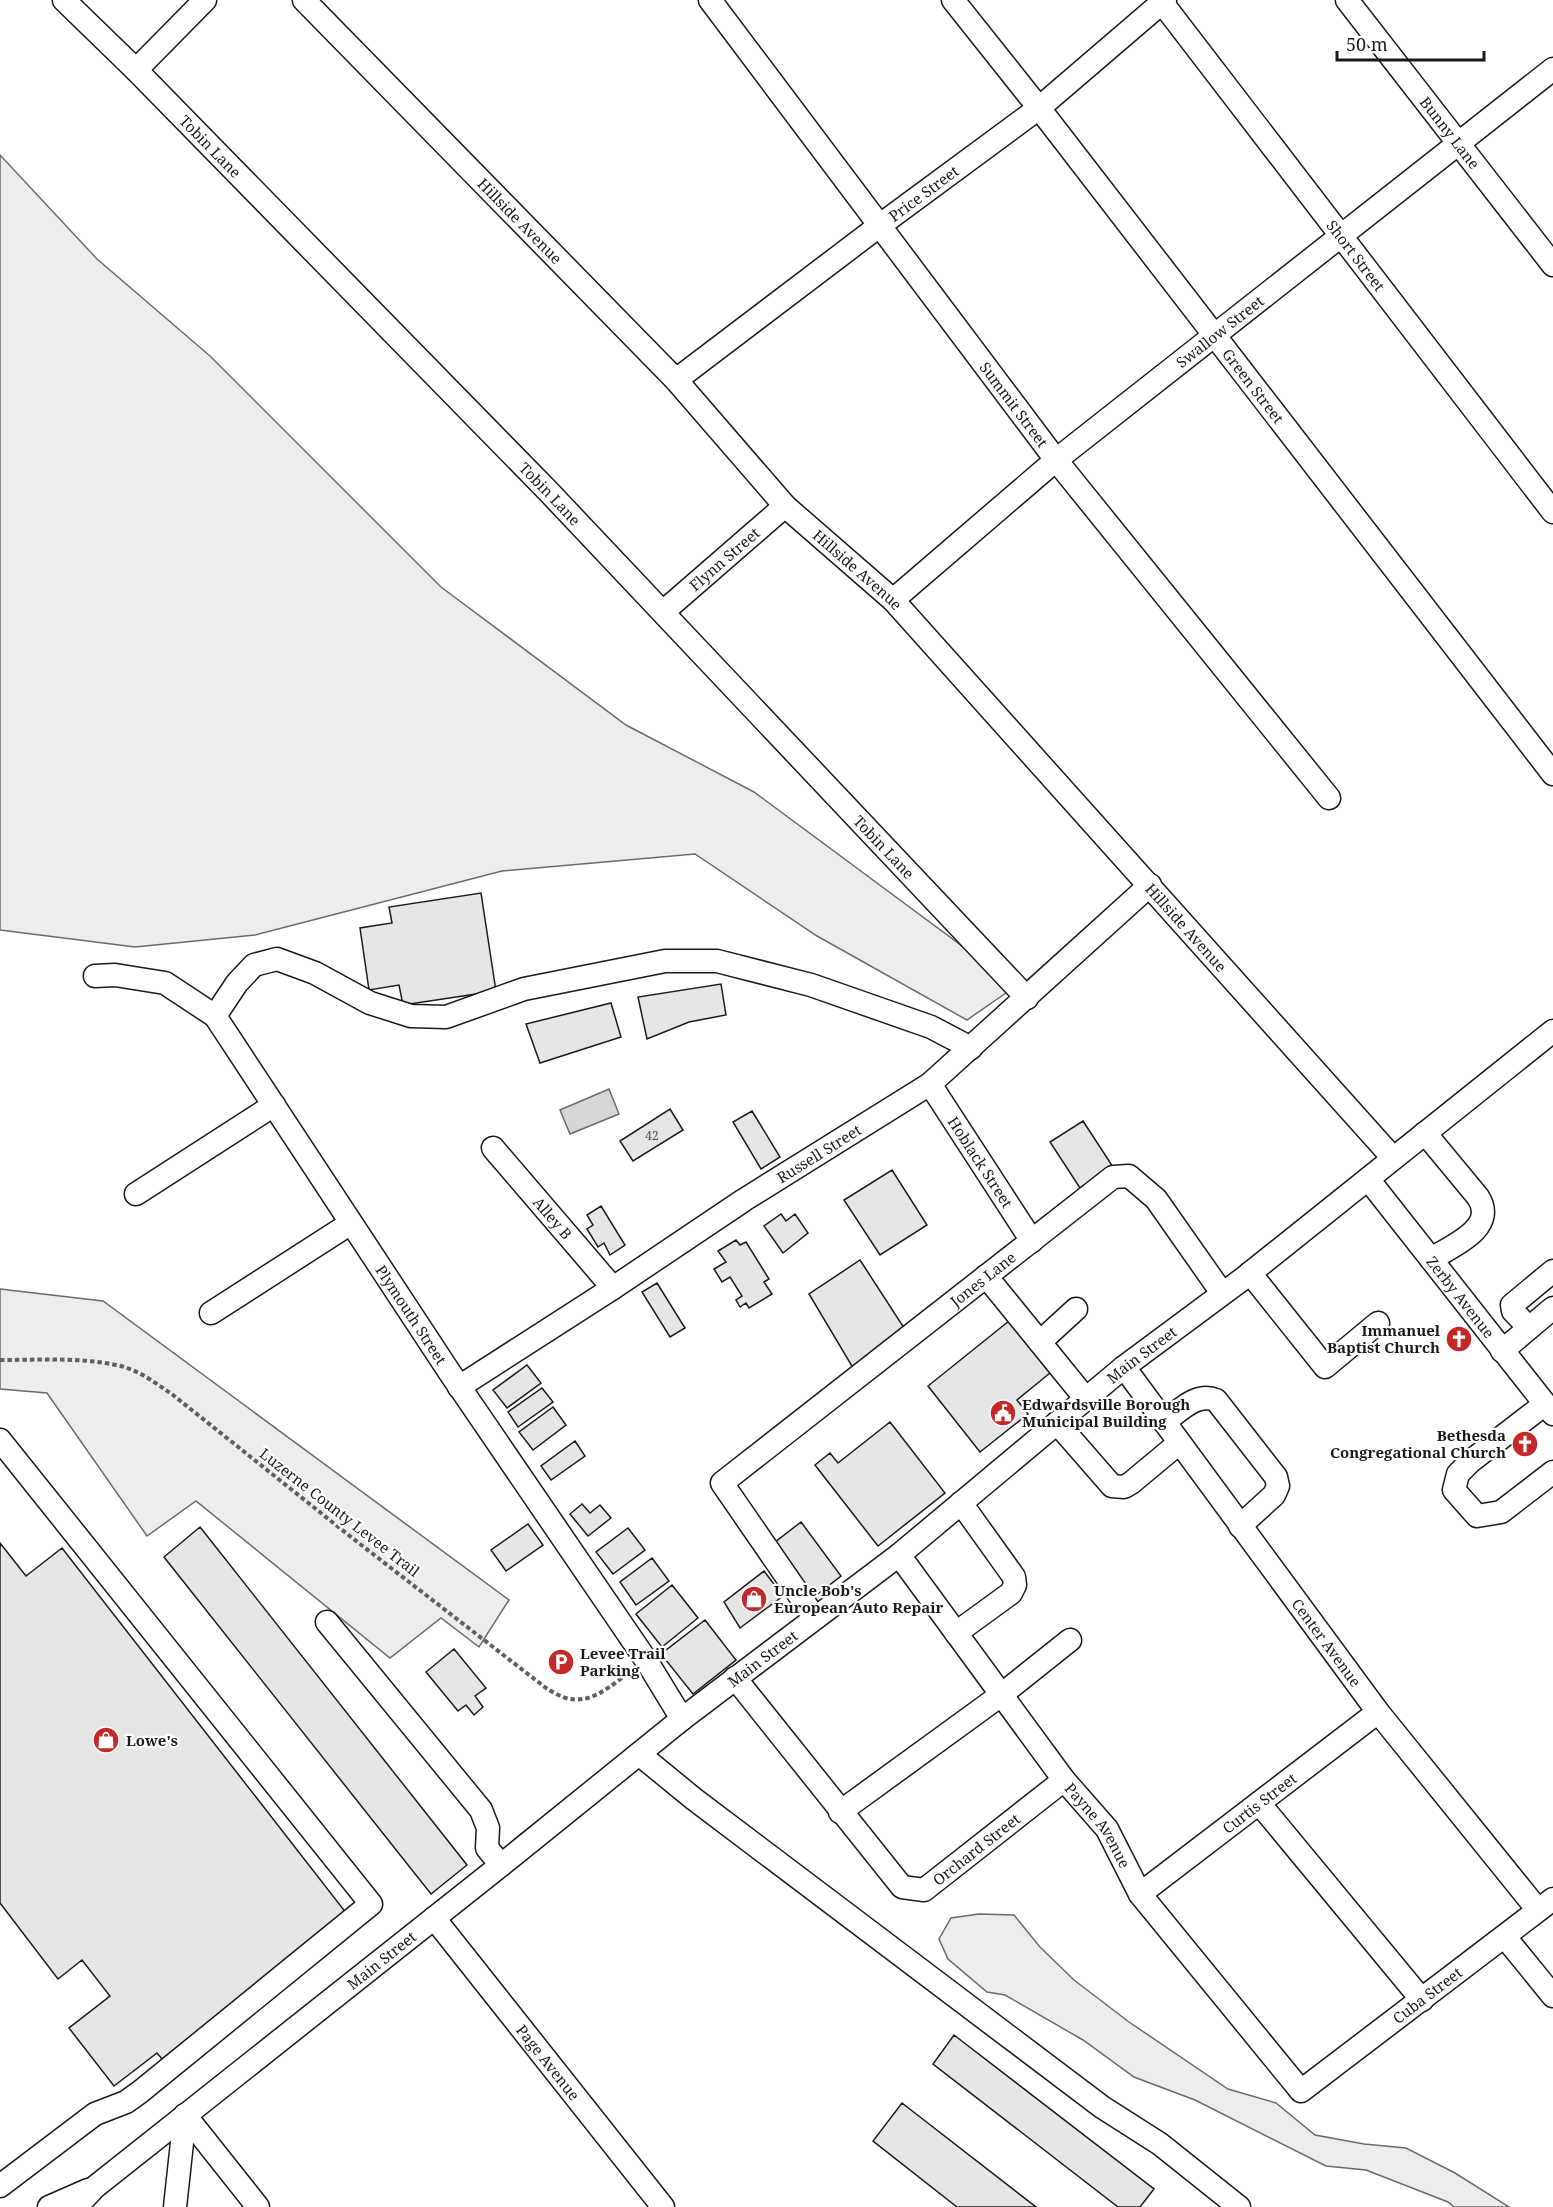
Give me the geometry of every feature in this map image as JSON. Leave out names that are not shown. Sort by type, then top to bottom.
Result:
[{"type":"street","name":"Tobin Lane","points":[[64,0],[136,70],[663,612],[1027,998]]},
{"type":"street","points":[[136,70],[206,0]]},
{"type":"street","name":"Summit Street","points":[[710,0],[1056,460],[1329,798]]},
{"type":"street","name":"Green Street","points":[[953,0],[1215,335],[1553,774]]},
{"type":"street","name":"Bunny Lane","points":[[1347,0],[1553,265]]},
{"type":"street","name":"Price Street","points":[[676,380],[1039,108],[1162,1]]},
{"type":"street","name":"Short Street","points":[[1162,1],[1553,512]]},
{"type":"street","name":"Hillside Avenue","points":[[313,3],[676,380],[785,506],[893,600],[1393,1158]]},
{"type":"street","name":"Swallow Street","points":[[893,600],[1056,460],[1340,234],[1553,69]]},
{"type":"street","name":"Flynn Street","points":[[663,612],[785,506]]},
{"type":"street","name":"Russell Street","points":[[459,1387],[735,1206],[930,1084],[1150,885]]},
{"type":"street","points":[[215,1016],[237,983],[254,965],[277,959],[315,973],[370,1003],[411,1016],[446,1017],[524,988],[665,961],[717,961],[811,985],[931,1027],[971,1048]]},
{"type":"street","name":"Plymouth Street","points":[[95,976],[115,975],[165,983],[215,1016],[459,1387],[646,1660],[682,1719]]},
{"type":"street","name":"Main Street","points":[[95,2187],[682,1719],[899,1555],[1124,1367],[1250,1273],[1553,1031]]},
{"type":"street","name":"Hoblack Street","points":[[930,1084],[1032,1241]]},
{"type":"street","points":[[136,1194],[274,1106]]},
{"type":"street","points":[[1425,1132],[1478,1197],[1483,1204],[1485,1214],[1474,1232],[1431,1259]]},
{"type":"street","name":"Alley B","points":[[493,1148],[613,1288]]},
{"type":"street","name":"Jones Lane","points":[[814,1618],[722,1483],[1113,1177],[1129,1176],[1156,1199],[1222,1293]]},
{"type":"street","name":"Zerby Avenue","points":[[1368,1179],[1549,1409]]},
{"type":"street","points":[[211,1313],[351,1223]]},
{"type":"street","points":[[1529,1328],[1513,1311],[1512,1305],[1553,1271]]},
{"type":"street","points":[[1250,1273],[1325,1367],[1378,1323]]},
{"type":"street","points":[[986,1276],[1086,1399]]},
{"type":"street","points":[[1502,1351],[1553,1308]]},
{"type":"street","points":[[1040,1342],[1076,1309]]},
{"type":"street","name":"Center Avenue","points":[[1124,1367],[1378,1712],[1546,1904]]},
{"type":"street","points":[[1164,1422],[1199,1397],[1207,1396],[1216,1400],[1276,1477],[1278,1486],[1274,1495],[1240,1526]]},
{"type":"street","points":[[1549,1409],[1471,1461],[1458,1474],[1454,1490],[1477,1516],[1488,1516],[1501,1512],[1553,1472]]},
{"type":"street","points":[[1057,1423],[1112,1485],[1118,1487],[1131,1483],[1179,1443]]},
{"type":"street","points":[[0,1440],[371,1904],[140,2092],[126,2102],[95,2114],[0,2186]]},
{"type":"street","points":[[956,1633],[1011,1593],[1015,1586],[1014,1577],[961,1503]]},
{"type":"street","name":"Payne Avenue","points":[[899,1555],[1064,1780],[1107,1829],[1140,1894],[1301,2091]]},
{"type":"street","points":[[327,1622],[481,1810],[488,1828],[487,1848],[501,1865]]},
{"type":"street","points":[[840,1812],[1001,1695],[1070,1640]]},
{"type":"street","name":"Orchard Street","points":[[735,1678],[902,1887],[924,1890],[1064,1780]]},
{"type":"street","name":"Curtis Street","points":[[1140,1894],[1378,1712]]},
{"type":"street","points":[[639,1754],[694,1799],[1102,2107],[1160,2144],[1239,2207]]},
{"type":"street","points":[[1259,1803],[1422,2000]]},
{"type":"street","name":"Cuba Street","points":[[1301,2091],[1546,1904]]},
{"type":"street","name":"Page Avenue","points":[[434,1918],[663,2207]]},
{"type":"street","points":[[1505,1937],[1553,1996]]},
{"type":"street","points":[[175,2207],[185,2115]]},
{"type":"street","points":[[185,2115],[258,2207]]},
{"type":"street","points":[[49,2207],[95,2187]]},
{"type":"street","points":[[76,2207],[95,2187]]},
{"type":"path","name":"Luzerne County Levee Trail","points":[[0,1360],[88,1361],[122,1366],[146,1377],[173,1395],[546,1688],[564,1698],[576,1699],[600,1694],[646,1660]]},
{"type":"shaded area","points":[[0,155],[97,259],[210,356],[441,587],[626,725],[754,792],[1016,986],[967,1020],[817,936],[695,854],[502,871],[255,935],[135,947],[0,930]]},
{"type":"shaded area","points":[[609,1089],[619,1114],[570,1134],[560,1110]]},
{"type":"shaded area","points":[[0,1289],[103,1301],[509,1600],[479,1647],[441,1618],[390,1658],[196,1501],[147,1536],[47,1393],[0,1389]]},
{"type":"shaded area","points":[[979,1914],[1014,1915],[1040,1947],[1074,1980],[1129,2022],[1228,2089],[1276,2103],[1315,2135],[1364,2144],[1406,2148],[1455,2173],[1509,2207],[1454,2207],[1448,2202],[1366,2170],[1326,2166],[1195,2100],[1134,2077],[1083,2040],[1005,1995],[987,1992],[948,1959],[939,1939],[951,1918]]},
{"type":"building","points":[[481,893],[496,991],[403,1005],[399,985],[369,990],[360,928],[392,923],[389,907]]},
{"type":"building","points":[[721,984],[726,1015],[689,1022],[647,1039],[638,997]]},
{"type":"building","points":[[611,1003],[621,1037],[540,1063],[526,1024]]},
{"type":"building","points":[[670,1109],[683,1130],[633,1161],[620,1141]]},
{"type":"building","points":[[752,1111],[780,1157],[761,1169],[733,1122]]},
{"type":"building","points":[[1083,1121],[1113,1167],[1080,1188],[1050,1142]]},
{"type":"building","points":[[892,1170],[927,1225],[880,1255],[844,1200]]},
{"type":"building","points":[[601,1206],[625,1245],[610,1255],[604,1243],[598,1247],[587,1229],[593,1225],[587,1215]]},
{"type":"building","points":[[781,1214],[786,1221],[795,1214],[808,1233],[783,1253],[764,1226]]},
{"type":"building","points":[[736,1240],[740,1245],[746,1242],[769,1279],[764,1282],[772,1294],[749,1308],[746,1303],[740,1307],[736,1300],[742,1296],[730,1277],[722,1282],[714,1269],[726,1262],[718,1251]]},
{"type":"building","points":[[860,1260],[908,1334],[856,1373],[809,1294]]},
{"type":"building","points":[[657,1283],[685,1328],[670,1337],[642,1292]]},
{"type":"building","points":[[1009,1321],[1050,1373],[1017,1400],[1028,1414],[980,1452],[928,1386]]},
{"type":"building","points":[[527,1365],[541,1383],[507,1408],[493,1390]]},
{"type":"building","points":[[542,1388],[553,1402],[518,1427],[508,1412]]},
{"type":"building","points":[[553,1407],[566,1425],[533,1450],[519,1432]]},
{"type":"building","points":[[890,1422],[945,1493],[878,1546],[815,1465],[830,1453],[838,1463]]},
{"type":"building","points":[[575,1441],[585,1456],[551,1480],[541,1466]]},
{"type":"building","points":[[582,1504],[590,1513],[600,1505],[611,1518],[588,1536],[570,1514]]},
{"type":"building","points":[[801,1522],[841,1576],[810,1600],[770,1546]]},
{"type":"building","points":[[528,1524],[543,1545],[506,1571],[491,1550]]},
{"type":"building","points":[[200,1527],[467,1865],[431,1894],[164,1557]]},
{"type":"building","points":[[628,1528],[645,1550],[613,1574],[596,1552]]},
{"type":"building","name":"Lowe's","points":[[0,1543],[26,1576],[62,1548],[347,1914],[162,2059],[157,2053],[114,2086],[69,2028],[110,1996],[82,1960],[58,1979],[0,1903]]},
{"type":"building","points":[[652,1558],[669,1581],[636,1605],[620,1582]]},
{"type":"building","name":"Uncle Bob's European Auto Repair","points":[[764,1571],[783,1596],[740,1628],[724,1602]]},
{"type":"building","points":[[672,1585],[698,1618],[662,1647],[636,1614]]},
{"type":"building","points":[[705,1620],[736,1660],[693,1694],[661,1654]]},
{"type":"building","points":[[454,1649],[486,1688],[475,1696],[483,1707],[474,1715],[466,1705],[458,1711],[426,1672]]},
{"type":"building","points":[[954,2035],[1154,2189],[1140,2207],[1118,2207],[933,2064]]},
{"type":"building","points":[[902,2103],[1036,2207],[957,2207],[873,2141]]},
{"type":"place","name":"Immanuel Baptist Church","points":[[1459,1339]]},
{"type":"place","name":"Edwardsville Borough Municipal Building","points":[[1003,1413]]},
{"type":"place","name":"Bethesda Congregational Church","points":[[1525,1444]]},
{"type":"place","name":"Uncle Bob's European Auto Repair","points":[[754,1599]]},
{"type":"place","name":"Levee Trail Parking","points":[[561,1662]]},
{"type":"place","name":"Lowe's","points":[[106,1740]]}]
